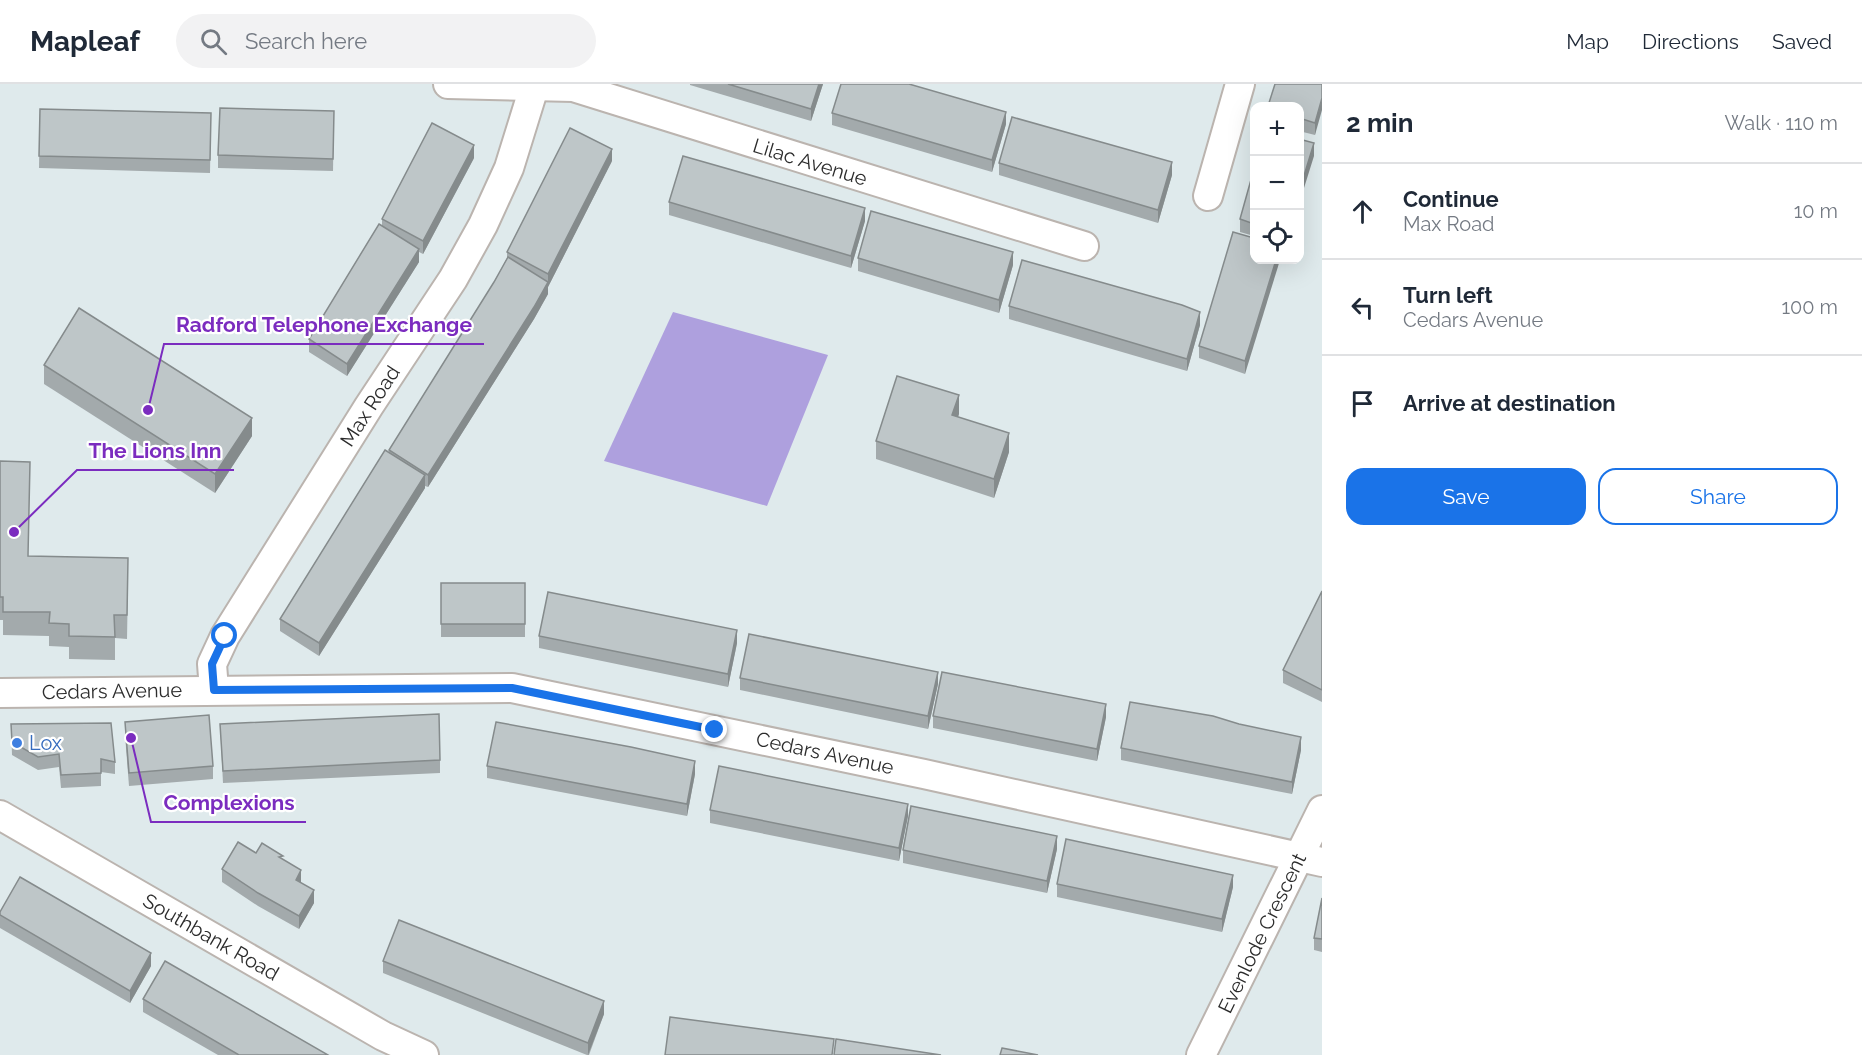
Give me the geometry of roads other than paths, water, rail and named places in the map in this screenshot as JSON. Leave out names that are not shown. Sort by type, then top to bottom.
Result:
[{"type":"street","name":"Lilac Avenue","points":[[448,84],[573,87],[1084,246]]},
{"type":"street","points":[[1208,196],[1240,84]]},
{"type":"street","name":"Max Road","points":[[214,690],[212,664],[225,636],[369,406],[453,279],[483,225],[509,168],[534,85]]},
{"type":"street","name":"Cedars Avenue","points":[[0,693],[512,688],[924,774],[1310,860]]},
{"type":"street","name":"Evenlode Crescent","points":[[1201,1055],[1310,860],[1322,810]]},
{"type":"street","name":"Southbank Road","points":[[0,815],[382,1036],[424,1055]]},
{"type":"place","name":"Radford Telephone Exchange","points":[[148,410]]},
{"type":"place","name":"The Lions Inn","points":[[14,532]]},
{"type":"place","name":"Complexions","points":[[131,738]]},
{"type":"place","name":"Lox","points":[[17,743]]}]
